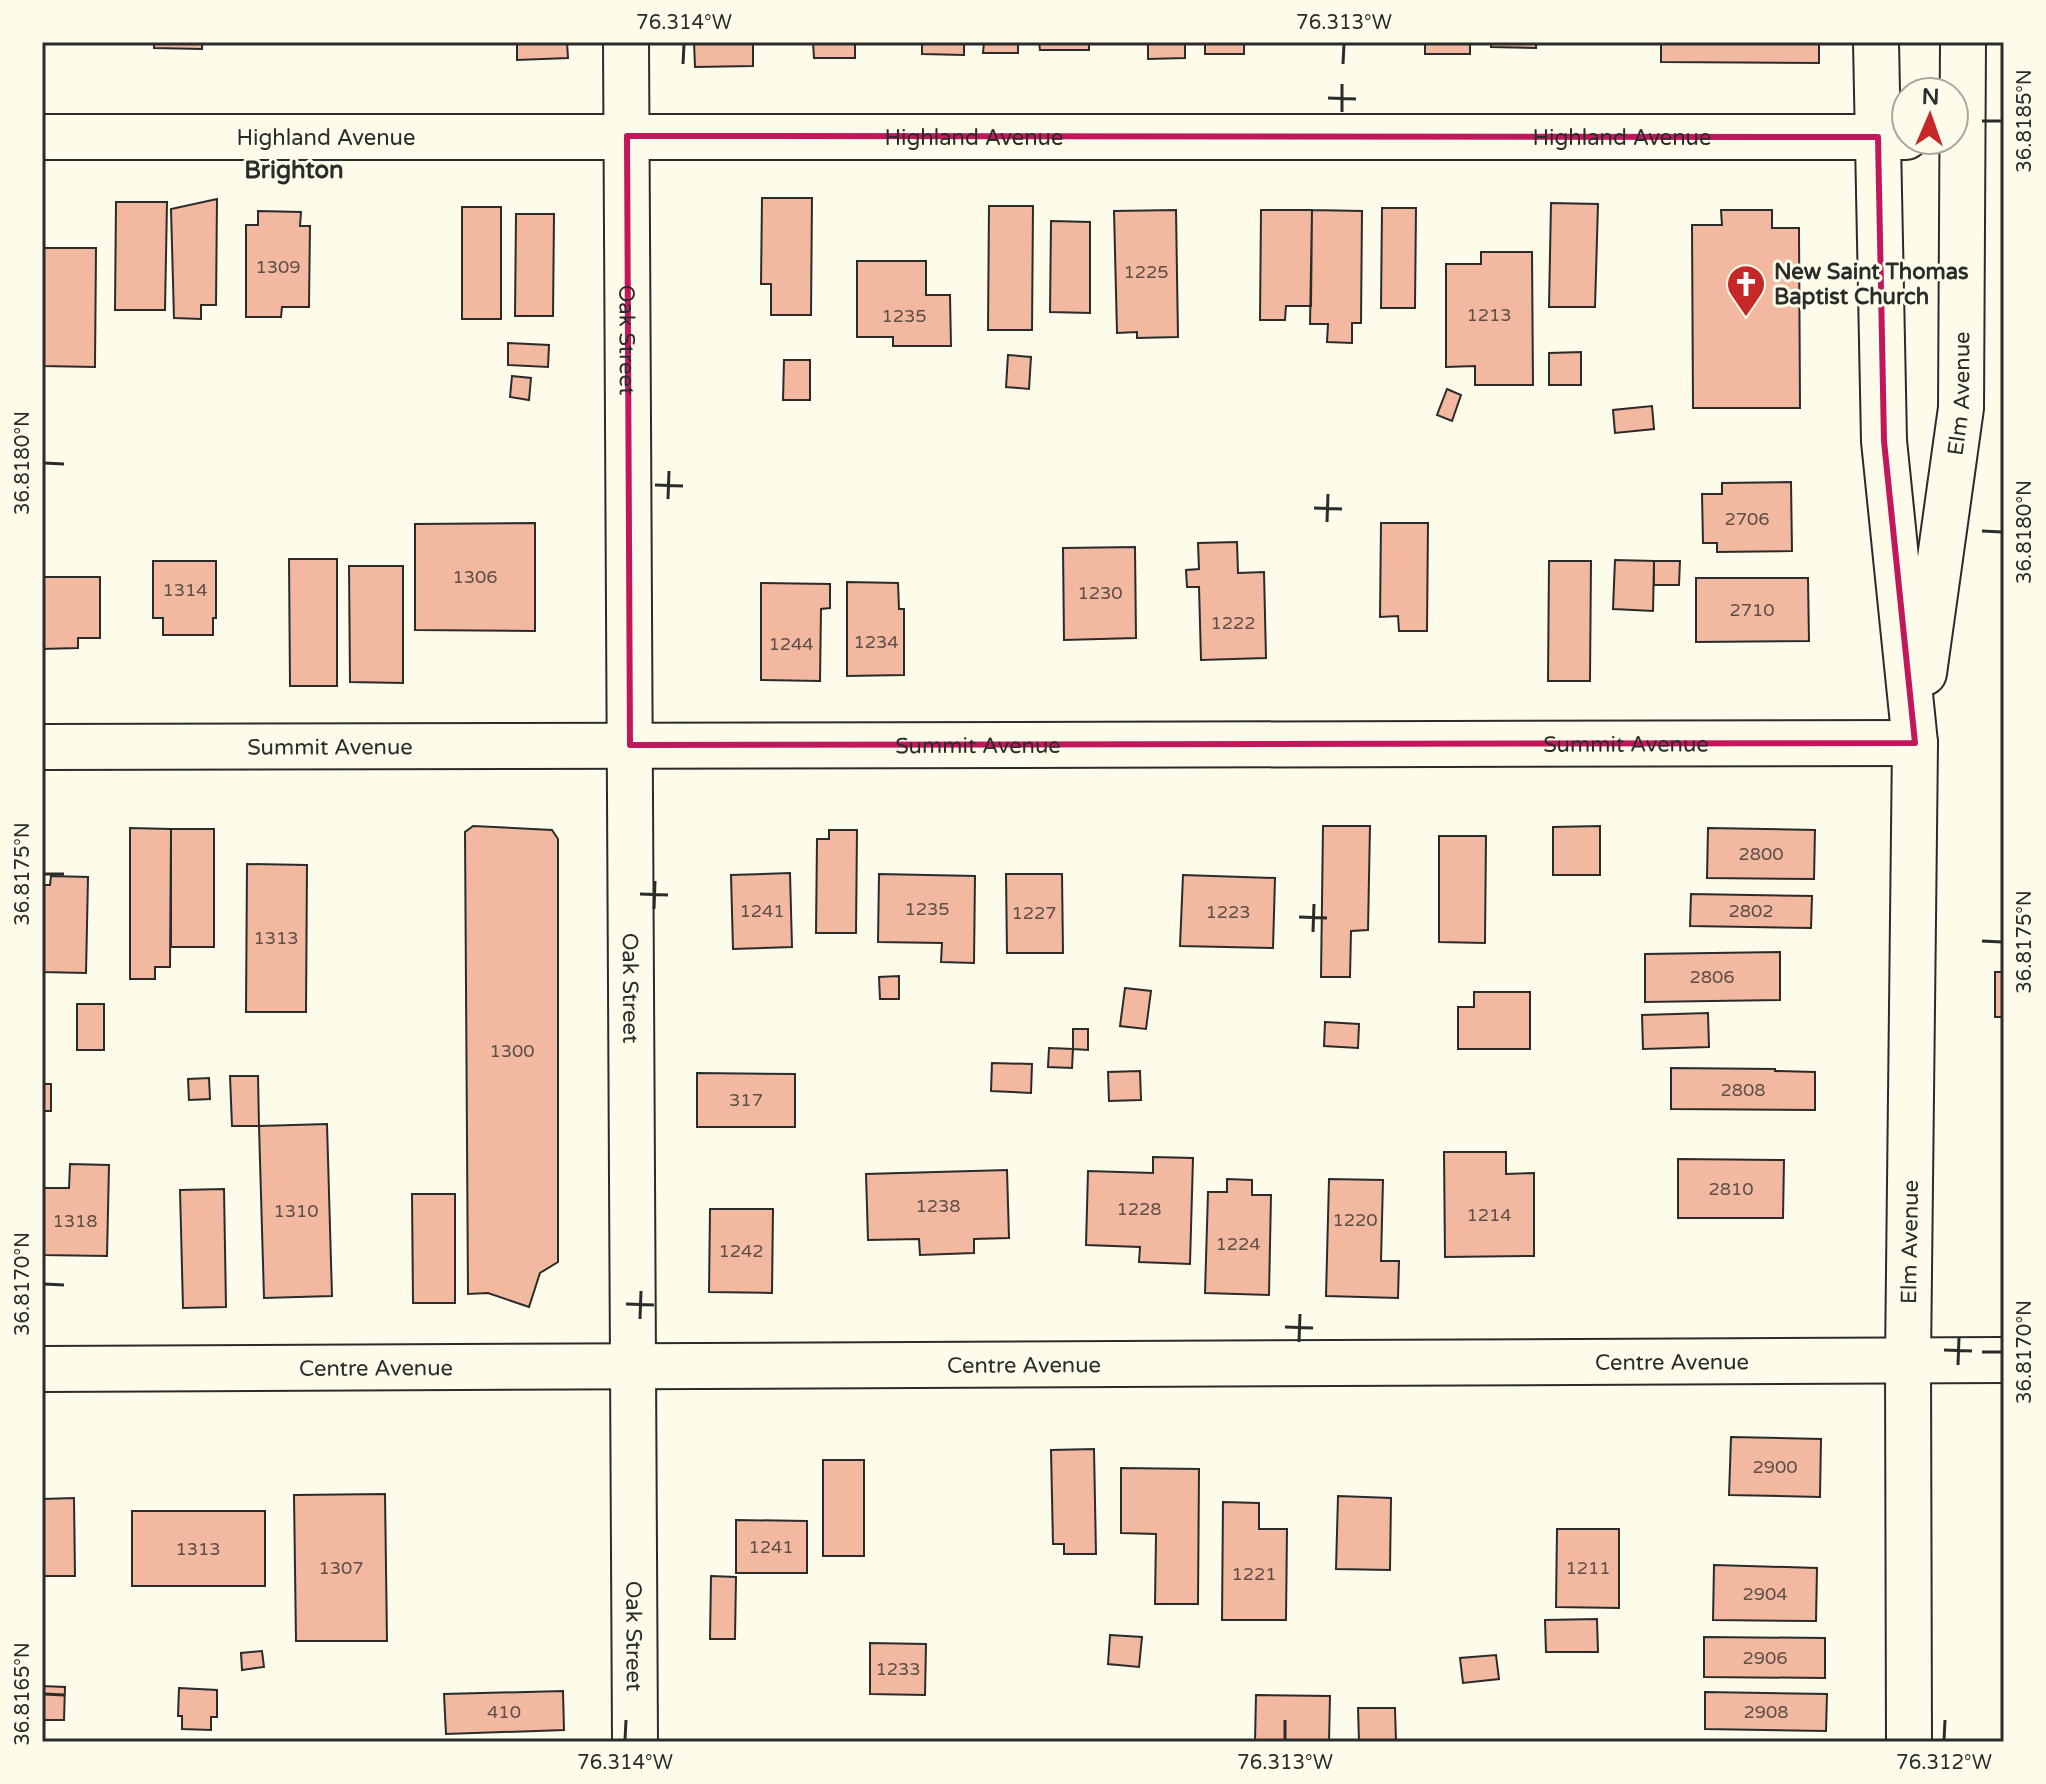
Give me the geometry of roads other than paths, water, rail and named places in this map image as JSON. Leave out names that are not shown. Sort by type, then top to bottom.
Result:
[{"type":"street","name":"Oak Street","points":[[626,42],[635,1742]]},
{"type":"street","name":"Elm Avenue","points":[[1876,42],[1890,125]]},
{"type":"street","name":"Elm Avenue","points":[[1961,76],[1963,42]]},
{"type":"street","name":"Highland Avenue","points":[[42,137],[1890,137]]},
{"type":"street","name":"Elm Avenue","points":[[1892,156],[1884,441],[1915,743],[1908,1360],[1909,1742]]},
{"type":"street","name":"Elm Avenue","points":[[1915,743],[1961,408],[1958,156]]},
{"type":"street","name":"Summit Avenue","points":[[42,747],[1915,743]]},
{"type":"street","name":"Centre Avenue","points":[[42,1369],[2004,1360]]},
{"type":"place","name":"New Saint Thomas Baptist Church","points":[[1746,318]]},
{"type":"district","name":"Brighton","points":[[294,170]]}]
